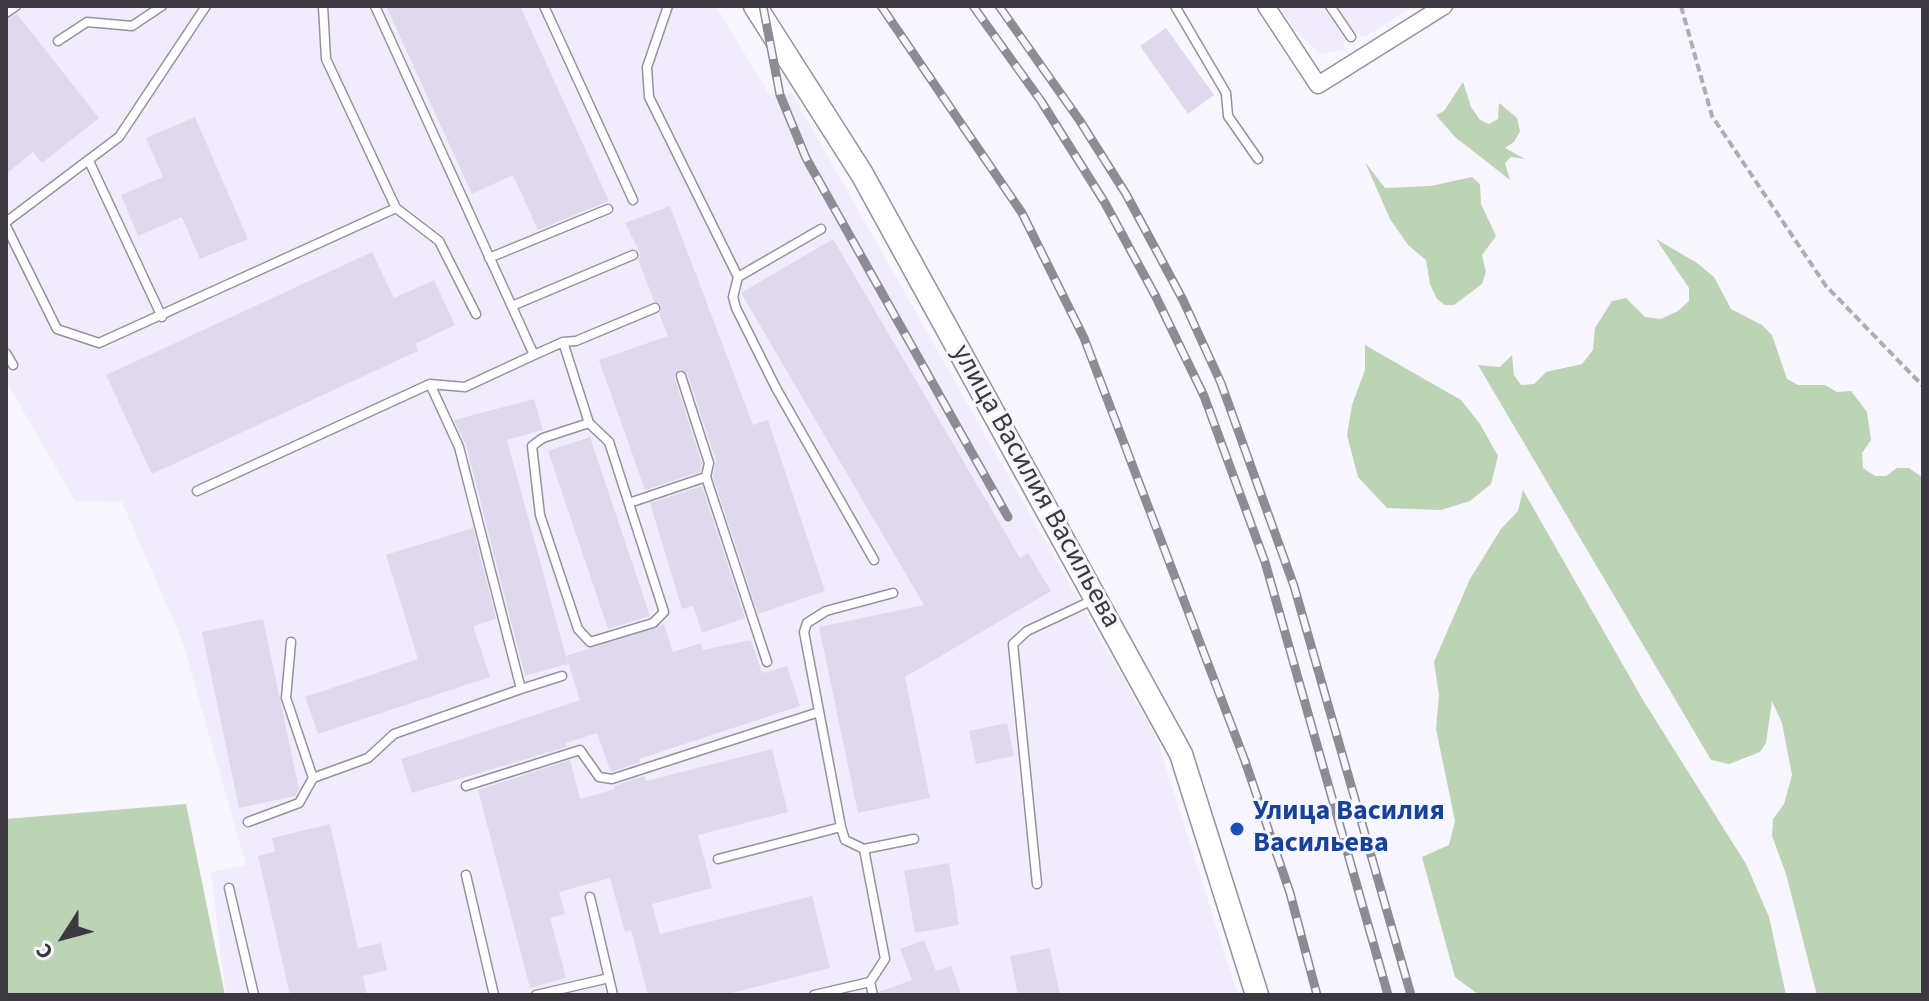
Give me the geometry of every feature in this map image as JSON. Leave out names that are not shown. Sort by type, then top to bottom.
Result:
[{"type":"main road","name":"улица Василия Васильева","points":[[755,6],[862,174],[1181,754],[1256,995]]},
{"type":"street","points":[[1266,6],[1318,85],[1444,6]]},
{"type":"lane","points":[[6,13],[16,6]]},
{"type":"lane","points":[[58,41],[87,22],[132,26],[162,6]]},
{"type":"lane","points":[[206,6],[119,137],[6,224],[57,329],[99,343],[162,317],[396,208]]},
{"type":"lane","points":[[323,6],[326,59],[396,208],[439,241],[476,314]]},
{"type":"lane","points":[[375,6],[534,355]]},
{"type":"lane","points":[[544,6],[633,200]]},
{"type":"lane","points":[[668,6],[647,67],[649,97],[738,277],[733,297],[736,308],[776,388],[874,560]]},
{"type":"lane","points":[[1175,6],[1226,93],[1228,116],[1258,159]]},
{"type":"lane","points":[[1330,6],[1351,37]]},
{"type":"lane","points":[[89,161],[162,317]]},
{"type":"lane","points":[[489,258],[608,209]]},
{"type":"lane","points":[[738,277],[821,229]]},
{"type":"lane","points":[[512,306],[633,255]]},
{"type":"lane","points":[[197,491],[430,384],[465,387],[563,342],[576,341],[655,308]]},
{"type":"lane","points":[[563,342],[589,423],[609,442],[664,612],[653,623],[590,642],[578,629],[540,515],[532,454],[536,442],[589,423]]},
{"type":"lane","points":[[6,353],[13,365]]},
{"type":"lane","points":[[681,376],[709,463],[706,477],[767,662]]},
{"type":"lane","points":[[430,384],[459,447],[521,689]]},
{"type":"lane","points":[[629,503],[706,477]]},
{"type":"lane","points":[[893,593],[826,611],[807,623],[804,632],[845,840],[853,847],[864,849],[914,839]]},
{"type":"lane","points":[[1037,884],[1013,644],[1027,631],[1097,598]]},
{"type":"lane","points":[[291,642],[286,698],[313,778]]},
{"type":"lane","points":[[248,822],[299,803],[313,778],[368,758],[394,734],[408,727],[562,676]]},
{"type":"lane","points":[[466,786],[580,750],[599,777],[612,779],[819,712]]},
{"type":"lane","points":[[718,859],[841,827]]},
{"type":"lane","points":[[814,995],[870,982],[885,959],[864,849]]},
{"type":"lane","points":[[466,875],[494,995]]},
{"type":"lane","points":[[229,888],[254,995]]},
{"type":"lane","points":[[590,897],[613,995]]},
{"type":"lane","points":[[536,995],[609,978]]},
{"type":"lane","points":[[870,982],[873,995]]},
{"type":"path","points":[[1681,6],[1712,116],[1826,286],[1923,386]]},
{"type":"shaded area","points":[[6,6],[716,6],[771,97],[792,93],[1157,739],[1238,995],[226,995],[211,872],[246,865],[183,643],[122,502],[75,501],[6,381]]},
{"type":"shaded area","points":[[1279,6],[1414,6],[1365,37],[1356,33],[1344,41],[1345,49],[1320,54],[1295,30]]},
{"type":"green space","points":[[1463,82],[1471,107],[1480,120],[1489,124],[1498,119],[1499,103],[1517,118],[1520,131],[1514,142],[1505,148],[1525,159],[1511,157],[1505,163],[1510,180],[1455,137],[1436,115],[1444,111]]},
{"type":"green space","points":[[1365,162],[1385,188],[1431,186],[1472,177],[1480,184],[1481,204],[1496,236],[1482,255],[1486,272],[1482,284],[1454,305],[1445,305],[1437,299],[1430,284],[1426,260],[1408,245],[1390,219]]},
{"type":"green space","points":[[1656,239],[1714,277],[1731,309],[1762,325],[1772,335],[1787,379],[1798,385],[1825,385],[1837,392],[1851,391],[1867,412],[1871,440],[1862,453],[1863,468],[1875,476],[1886,476],[1897,468],[1909,468],[1923,478],[1923,995],[1817,995],[1786,874],[1772,836],[1773,819],[1784,804],[1792,775],[1782,723],[1772,701],[1766,743],[1760,752],[1729,764],[1711,760],[1478,365],[1500,367],[1512,355],[1514,375],[1521,385],[1534,384],[1546,372],[1582,364],[1593,350],[1595,328],[1612,301],[1626,298],[1645,317],[1661,319],[1678,311],[1689,301],[1689,288]]},
{"type":"green space","points":[[1365,345],[1461,400],[1480,424],[1498,456],[1491,484],[1470,501],[1441,510],[1387,508],[1358,477],[1347,435],[1352,405],[1365,370]]},
{"type":"green space","points":[[1523,490],[1643,700],[1746,864],[1769,917],[1786,995],[1479,995],[1455,977],[1422,857],[1449,845],[1455,821],[1436,729],[1439,695],[1434,662],[1470,579],[1501,529],[1518,511]]},
{"type":"green space","points":[[186,804],[225,995],[6,995],[6,819]]},
{"type":"building","points":[[386,6],[520,6],[609,201],[538,230],[513,175],[472,194]]},
{"type":"building","points":[[17,14],[99,118],[42,163],[33,152],[6,174],[6,20]]},
{"type":"building","points":[[1166,28],[1214,95],[1188,114],[1140,46]]},
{"type":"building","points":[[195,117],[248,239],[200,259],[182,217],[138,236],[121,195],[163,177],[146,138]]},
{"type":"building","points":[[670,206],[753,425],[768,420],[825,591],[758,614],[713,477],[716,461],[687,373],[680,369],[674,377],[702,463],[700,472],[645,490],[599,360],[668,336],[659,314],[662,306],[654,301],[638,259],[640,253],[625,223]]},
{"type":"building","points":[[833,239],[1020,558],[1028,553],[1051,591],[905,677],[930,798],[858,813],[819,627],[924,605],[741,293]]},
{"type":"building","points":[[372,252],[394,298],[434,280],[455,325],[415,344],[418,351],[152,474],[106,375]]},
{"type":"building","points":[[534,399],[543,430],[507,440],[568,664],[525,676],[466,445],[454,420]]},
{"type":"building","points":[[590,437],[650,616],[608,629],[548,451]]},
{"type":"building","points":[[702,486],[745,618],[702,633],[693,606],[682,609],[650,503]]},
{"type":"building","points":[[473,528],[496,619],[473,626],[490,677],[318,734],[305,697],[418,659],[386,555]]},
{"type":"building","points":[[263,619],[299,789],[295,796],[239,808],[202,632]]},
{"type":"building","points":[[664,624],[673,652],[701,643],[703,650],[751,640],[762,673],[787,666],[800,706],[639,759],[640,762],[611,772],[597,733],[566,743],[566,747],[412,793],[401,759],[580,700],[566,656]]},
{"type":"building","points":[[1007,723],[1014,756],[976,764],[969,731]]},
{"type":"building","points":[[772,749],[788,812],[698,835],[712,888],[652,904],[660,934],[812,896],[830,968],[724,995],[648,995],[631,930],[625,932],[610,878],[559,892],[565,914],[550,918],[566,978],[530,988],[478,790],[570,760],[580,799],[615,789],[614,786],[644,776],[646,781]]},
{"type":"building","points":[[330,824],[358,948],[381,943],[387,970],[363,976],[367,995],[290,995],[258,856],[275,852],[272,838]]},
{"type":"building","points":[[949,863],[959,925],[915,933],[904,871]]},
{"type":"building","points":[[924,940],[936,971],[951,966],[962,995],[880,995],[879,992],[912,980],[900,949]]},
{"type":"building","points":[[1050,948],[1060,995],[1018,995],[1010,956]]},
{"type":"railway","points":[[763,6],[780,95],[806,158],[1008,517]]},
{"type":"railway","points":[[881,6],[1022,213],[1084,338],[1245,761],[1290,893],[1317,995]]},
{"type":"railway","points":[[973,6],[1041,101],[1105,203],[1156,297],[1204,396],[1265,562],[1388,995]]},
{"type":"railway","points":[[999,6],[1080,121],[1126,194],[1183,300],[1221,383],[1294,586],[1411,995]]},
{"type":"place","name":"Улица Василия Васильева","points":[[1237,829]]}]
